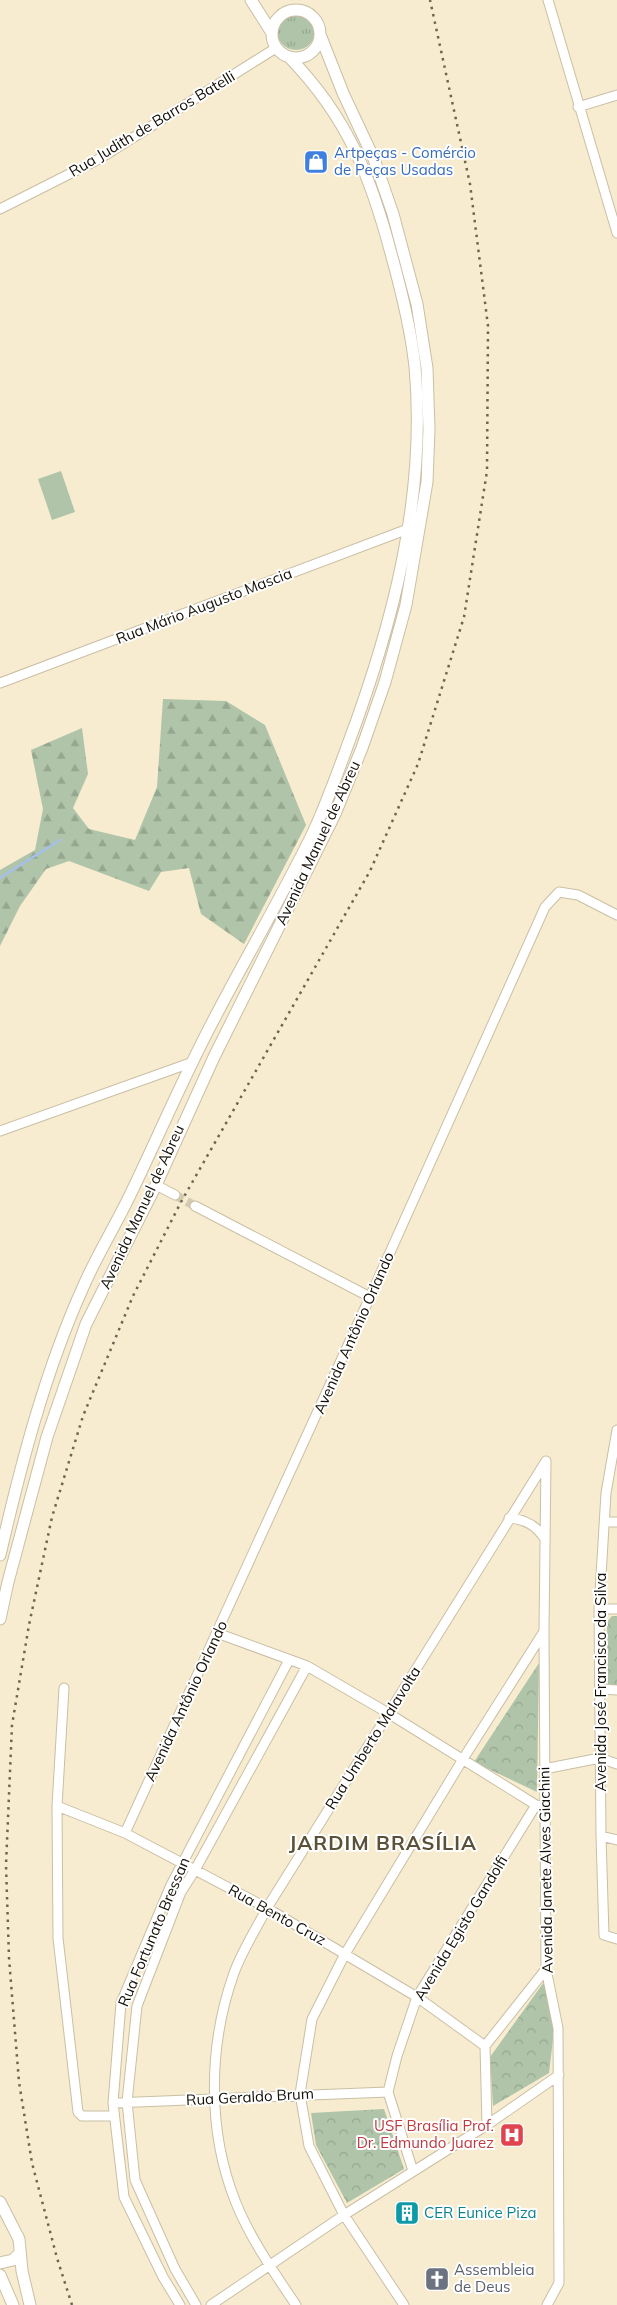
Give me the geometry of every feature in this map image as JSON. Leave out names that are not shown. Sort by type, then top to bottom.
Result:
[{"type":"main road","points":[[252,0],[272,33],[276,48],[290,58],[300,58],[310,54],[317,47],[321,37],[320,29],[312,15],[297,9],[286,0]]},
{"type":"main road","points":[[272,33],[274,23],[280,16],[288,10],[297,9]]},
{"type":"main road","name":"Avenida Manuel de Abreu","points":[[0,1619],[46,1437],[86,1324],[156,1185],[214,1057],[316,854],[362,748],[385,682],[406,605],[427,482],[430,429],[427,368],[417,304],[393,214],[374,159],[343,93],[321,37]]},
{"type":"main road","name":"Avenida Manuel de Abreu","points":[[0,1555],[32,1428],[57,1352],[85,1283],[124,1207],[193,1062],[311,837],[338,772],[366,698],[384,634],[408,529],[416,462],[417,414],[414,367],[406,309],[370,184],[355,147],[325,97],[290,58]]},
{"type":"main road","points":[[0,2202],[6,2225],[19,2239],[26,2293],[30,2305]]},
{"type":"main road","points":[[0,2263],[14,2260],[20,2253]]},
{"type":"main road","points":[[0,2275],[13,2305]]},
{"type":"street","points":[[548,0],[578,107],[617,233]]},
{"type":"street","name":"Rua Judith de Barros Batelli","points":[[0,209],[99,159],[276,48]]},
{"type":"street","points":[[578,107],[617,94]]},
{"type":"street","name":"Rua Mário Augusto Mascia","points":[[0,682],[408,529]]},
{"type":"street","name":"Avenida Antônio Orlando","points":[[125,1833],[370,1297],[545,907],[559,892],[578,895],[617,914]]},
{"type":"street","points":[[0,1131],[193,1062]]},
{"type":"street","points":[[156,1185],[175,1195]]},
{"type":"street","points":[[195,1206],[370,1297]]},
{"type":"street","name":"Avenida José Francisco da Silva","points":[[616,1434],[606,1493],[599,1609],[604,1935],[617,1939]]},
{"type":"street","name":"Rua Umberto Malavolta","points":[[296,2305],[270,2266],[236,2204],[218,2147],[215,2099],[216,2042],[234,1972],[267,1908],[546,1461]]},
{"type":"street","name":"Avenida Janete Alves Giachini","points":[[546,1461],[544,1769],[540,1806],[546,1969],[558,2028],[559,2075],[559,2283],[547,2305]]},
{"type":"street","points":[[509,1518],[526,1521],[534,1525],[545,1539]]},
{"type":"street","points":[[605,1522],[617,1522]]},
{"type":"street","points":[[599,1609],[617,1609]]},
{"type":"street","points":[[404,2305],[344,2214],[309,2146],[300,2094],[312,2019],[345,1954],[463,1759],[544,1631]]},
{"type":"street","points":[[217,1633],[308,1666],[540,1806]]},
{"type":"street","name":"Rua Fortunato Bressan","points":[[180,2305],[163,2276],[124,2197],[113,2103],[121,2003],[181,1864],[289,1660]]},
{"type":"street","name":"Rua Fortunato Bressan","points":[[196,2305],[175,2269],[134,2180],[127,2102],[137,2006],[181,1892],[308,1666]]},
{"type":"street","points":[[64,1688],[57,1806],[58,1938],[78,2112],[82,2116],[114,2116]]},
{"type":"street","points":[[601,1689],[617,1690]]},
{"type":"street","points":[[544,1769],[600,1758],[617,1764]]},
{"type":"street","name":"Rua Bento Cruz","points":[[57,1806],[125,1833],[267,1908],[417,1997],[485,2046]]},
{"type":"street","name":"Avenida Egisto Gandolfi","points":[[388,2092],[397,2056],[417,1997],[540,1806]]},
{"type":"street","points":[[601,1836],[617,1840]]},
{"type":"street","points":[[487,2125],[485,2046],[546,1969]]},
{"type":"street","points":[[210,2305],[344,2214],[487,2125],[559,2075]]},
{"type":"street","points":[[388,2092],[413,2171]]},
{"type":"street","name":"Rua Geraldo Brum","points":[[113,2103],[300,2094],[388,2092]]},
{"type":"green space","points":[[296,12],[310,17],[315,31],[310,45],[296,50],[282,45],[277,31],[282,17]]},
{"type":"green space","points":[[61,471],[75,512],[52,520],[38,479]]},
{"type":"green space","points":[[163,699],[226,701],[265,725],[306,825],[244,944],[201,914],[189,868],[161,872],[149,891],[69,861],[46,869],[20,906],[0,946],[0,870],[35,850],[43,809],[31,750],[82,728],[88,774],[73,808],[89,829],[135,840],[157,787]]},
{"type":"green space","points":[[612,1616],[617,1616],[617,1689],[608,1684],[607,1622]]},
{"type":"green space","points":[[539,1663],[537,1792],[474,1762]]},
{"type":"green space","points":[[544,1982],[554,2031],[549,2073],[493,2106],[490,2057]]},
{"type":"green space","points":[[384,2109],[404,2169],[347,2203],[316,2145],[311,2113]]},
{"type":"waterway","points":[[0,878],[60,840]]},
{"type":"tunnel","points":[[175,1195],[195,1206]]},
{"type":"railway","points":[[72,2305],[57,2258],[32,2163],[19,2082],[9,1958],[6,1865],[12,1725],[29,1625],[52,1517],[83,1416],[133,1296],[181,1202],[370,871],[418,764],[464,617],[487,471],[488,326],[470,184],[430,0]]},
{"type":"place","name":"Artpeças - Comércio de Peças Usadas","points":[[316,162]]},
{"type":"place","name":"USF Brasília Prof. Dr. Edmundo Juarez","points":[[512,2135]]},
{"type":"place","name":"CER Eunice Piza","points":[[407,2213]]},
{"type":"place","name":"Assembleia de Deus","points":[[437,2279]]},
{"type":"district","name":"JARDIM BRASÍLIA","points":[[383,1843]]}]
